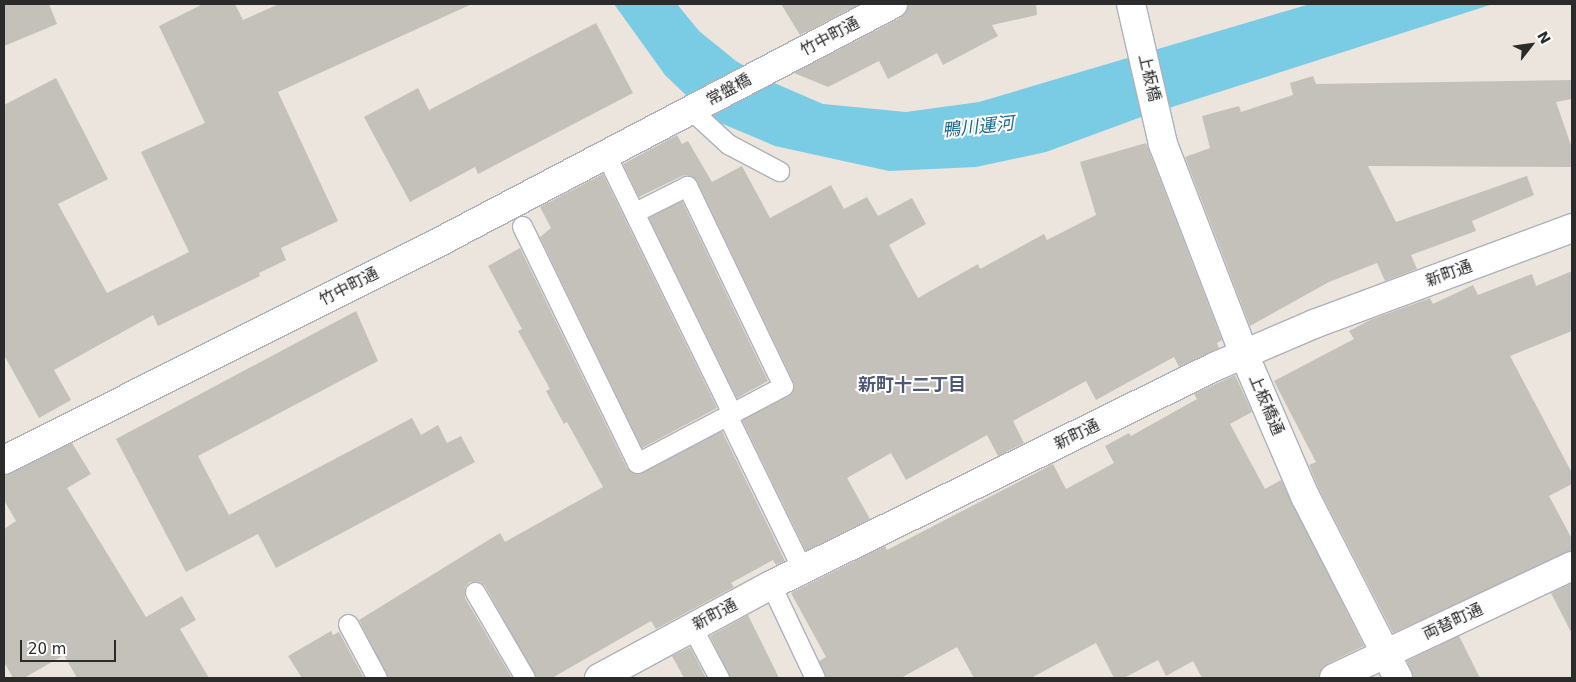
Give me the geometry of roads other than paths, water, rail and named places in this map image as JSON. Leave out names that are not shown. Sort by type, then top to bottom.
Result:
[{"type":"street","name":"竹中町通","points":[[766,70],[893,4]]},
{"type":"street","name":"上板橋","points":[[1131,4],[1159,122]]},
{"type":"street","name":"常盤橋","points":[[692,110],[766,70]]},
{"type":"street","name":"竹中町通","points":[[4,460],[692,110]]},
{"type":"street","name":"上板橋通","points":[[1159,122],[1164,144],[1244,354],[1304,496],[1398,678]]},
{"type":"street","name":"新町通","points":[[599,678],[771,585],[1244,354],[1314,324],[1572,228]]},
{"type":"street","name":"両替町通","points":[[1334,678],[1572,566]]},
{"type":"lane","points":[[692,110],[728,144],[779,171]]},
{"type":"lane","points":[[606,155],[635,212],[802,571]]},
{"type":"lane","points":[[522,226],[637,463],[783,386],[687,186],[635,212]]},
{"type":"lane","points":[[771,585],[814,678]]},
{"type":"lane","points":[[475,592],[525,678]]},
{"type":"lane","points":[[348,624],[377,678]]},
{"type":"lane","points":[[692,627],[719,678]]},
{"type":"water","name":"鴨川運河","points":[[614,4],[677,4],[699,31],[736,61],[772,82],[823,104],[906,112],[979,102],[1310,4],[1493,4],[1144,116],[1046,152],[976,167],[889,171],[775,146],[711,119],[665,75]]},
{"type":"district","name":"新町十二丁目","points":[[912,385]]}]
